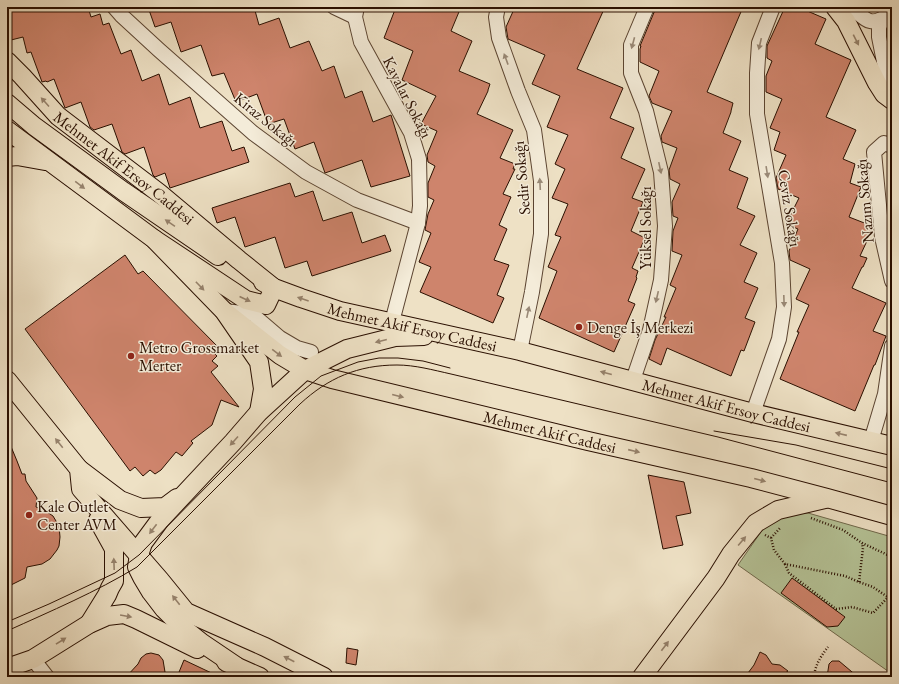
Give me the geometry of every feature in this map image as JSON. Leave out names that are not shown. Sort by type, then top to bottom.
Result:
[{"type":"main road","points":[[835,7],[846,21],[877,83],[884,94],[892,99]]},
{"type":"main road","name":"Mehmet Akif Ersoy Caddesi","points":[[7,61],[58,116],[159,193],[274,288],[340,311],[520,351],[753,413],[892,446]]},
{"type":"main road","points":[[7,102],[34,126],[123,191],[233,266],[274,288],[266,305],[246,300],[154,239],[7,130]]},
{"type":"main road","points":[[7,157],[17,156],[48,161]]},
{"type":"main road","points":[[154,239],[224,311],[259,362],[262,389],[260,412]]},
{"type":"main road","name":"Mehmet Akif Caddesi","points":[[224,311],[280,356],[305,370],[332,379],[588,441],[751,478],[892,516]]},
{"type":"main road","points":[[236,666],[202,643],[182,627],[164,609],[151,592],[137,566],[143,543],[160,520],[260,412],[305,370],[347,349],[395,337],[447,334]]},
{"type":"main road","points":[[7,380],[79,469],[120,500],[141,508],[165,507],[189,490]]},
{"type":"main road","points":[[79,469],[81,489],[114,548],[114,581],[89,624]]},
{"type":"main road","points":[[81,489],[139,555],[186,612],[265,647],[324,677]]},
{"type":"main road","points":[[642,677],[716,578],[731,554],[756,523],[778,510],[827,498]]},
{"type":"main road","points":[[10,677],[33,659],[89,624],[107,616],[124,614],[151,625],[198,649],[260,677]]},
{"type":"main road","points":[[7,668],[33,659]]},
{"type":"street","name":"Kiraz Sokağı","points":[[114,7],[159,50],[253,133],[306,172],[357,200],[418,223]]},
{"type":"street","points":[[334,7],[356,12]]},
{"type":"street","name":"Sedir Sokağı","points":[[498,7],[496,17],[499,38],[534,130],[541,181],[541,234],[532,292],[520,351]]},
{"type":"street","name":"Yüksel Sokağı","points":[[633,380],[650,330],[661,280],[665,226],[661,172],[646,111],[631,73],[631,45],[647,7]]},
{"type":"street","name":"Ceviz Sokağı","points":[[753,413],[779,340],[784,307],[782,263],[757,114],[759,43],[773,7]]},
{"type":"street","points":[[851,7],[867,21],[876,21],[885,17],[880,27],[879,37],[887,82],[892,99]]},
{"type":"street","name":"Kayalar Sokağı","points":[[356,12],[360,42],[411,133],[419,159],[420,206],[418,223],[392,322]]},
{"type":"street","name":"Nazım Sokağı","points":[[888,145],[874,152],[882,238],[892,281]]},
{"type":"street","points":[[224,311],[252,314],[280,338],[297,348],[311,352]]},
{"type":"street","points":[[871,441],[885,394],[892,346]]},
{"type":"street","points":[[33,659],[47,677]]},
{"type":"path","points":[[804,519],[811,518],[843,530],[862,543],[892,557]]},
{"type":"path","points":[[784,523],[771,538],[774,550],[785,564],[789,573],[836,609],[852,607],[873,613],[892,593]]},
{"type":"path","points":[[859,582],[863,548],[862,543]]},
{"type":"path","points":[[785,564],[845,576],[873,587],[892,600]]},
{"type":"path","points":[[814,677],[814,670],[820,657],[828,647]]},
{"type":"green space","points":[[808,513],[892,537],[892,674],[738,565],[765,526],[787,514]]},
{"type":"building","points":[[7,7],[88,7],[91,17],[100,14],[103,25],[109,23],[121,54],[131,50],[142,81],[159,74],[169,105],[190,97],[200,128],[222,121],[232,151],[244,147],[249,162],[170,188],[165,173],[155,177],[153,175],[144,147],[125,154],[122,152],[112,124],[94,130],[90,127],[81,102],[65,108],[54,79],[47,82],[42,82],[31,52],[27,53],[23,37],[11,40],[7,29]]},
{"type":"building","points":[[148,7],[254,7],[259,25],[279,18],[290,48],[309,41],[322,71],[334,66],[345,98],[362,91],[373,122],[391,115],[410,176],[371,187],[362,160],[325,173],[314,142],[295,149],[284,119],[268,124],[257,94],[236,102],[224,73],[212,76],[201,45],[181,52],[171,22],[155,27]]},
{"type":"building","points":[[396,7],[461,7],[451,31],[472,41],[459,71],[490,84],[477,114],[513,130],[500,158],[515,164],[513,169],[515,169],[503,194],[511,197],[499,225],[507,229],[494,260],[509,265],[497,295],[504,298],[493,323],[420,292],[431,267],[419,262],[431,233],[425,230],[428,214],[434,200],[428,197],[428,183],[435,166],[428,162],[427,155],[437,131],[421,124],[436,96],[402,80],[413,51],[384,38]]},
{"type":"building","points":[[515,7],[605,7],[577,69],[623,88],[610,118],[634,128],[621,158],[645,169],[632,198],[643,202],[631,231],[645,238],[632,268],[638,271],[637,278],[628,301],[635,304],[614,352],[539,318],[557,271],[548,267],[561,237],[555,235],[568,204],[552,198],[565,169],[555,164],[568,135],[547,127],[560,96],[532,84],[545,55],[508,39],[506,27]]},
{"type":"building","points":[[655,7],[743,7],[707,92],[733,103],[723,133],[741,141],[729,170],[748,178],[737,208],[755,216],[740,245],[757,253],[744,282],[758,288],[745,318],[755,322],[744,351],[741,350],[731,376],[667,348],[661,365],[649,359],[676,288],[670,285],[682,255],[672,251],[673,231],[678,218],[673,216],[672,202],[680,184],[670,179],[669,170],[677,148],[662,142],[661,136],[672,111],[652,103],[649,96],[659,71],[640,62],[640,46]]},
{"type":"building","points":[[785,7],[798,7],[826,19],[815,44],[851,60],[826,117],[856,130],[843,159],[855,164],[850,183],[861,187],[849,217],[872,226],[873,228],[860,256],[867,258],[852,288],[886,303],[873,331],[886,336],[855,411],[780,379],[799,332],[797,332],[809,305],[796,299],[810,269],[790,260],[789,251],[798,229],[786,224],[799,198],[778,189],[776,178],[786,155],[774,150],[780,132],[770,128],[782,99],[766,92],[766,76],[772,61],[767,58],[767,46]]},
{"type":"building","points":[[290,183],[295,197],[313,191],[323,221],[352,212],[362,243],[385,235],[391,251],[312,276],[307,261],[285,268],[275,237],[245,247],[235,217],[217,223],[212,208]]},
{"type":"building","points":[[125,255],[138,274],[143,271],[219,348],[214,353],[217,356],[212,361],[218,366],[211,372],[239,407],[221,400],[212,425],[191,441],[193,443],[182,456],[176,452],[161,470],[155,474],[150,470],[143,476],[135,467],[130,471],[25,329]]},
{"type":"building","name":"Kale Outlet Center AVM","points":[[7,437],[22,474],[25,474],[26,481],[37,498],[36,507],[53,516],[59,526],[60,537],[59,546],[50,559],[42,564],[27,567],[25,578],[7,587]]},
{"type":"building","points":[[648,475],[684,482],[691,513],[676,516],[683,545],[663,549]]},
{"type":"building","points":[[792,578],[845,617],[838,626],[827,627],[781,593]]},
{"type":"building","points":[[347,648],[358,650],[356,665],[346,663]]},
{"type":"building","points":[[760,652],[766,655],[772,664],[780,665],[788,671],[780,677],[745,677],[754,665]]},
{"type":"building","points":[[151,653],[159,655],[163,660],[165,672],[160,677],[126,677],[138,664],[141,658],[146,654]]},
{"type":"building","points":[[184,660],[220,677],[177,677]]},
{"type":"building","points":[[832,661],[839,661],[858,677],[827,677],[829,664]]},
{"type":"tram line","points":[[7,622],[115,573],[139,555],[295,397],[321,376],[358,362],[379,358],[398,358],[423,361],[450,368]]},
{"type":"tram line","points":[[7,631],[57,609],[137,567],[300,404],[321,387],[333,380],[357,370],[369,367],[397,365],[431,369],[718,437],[892,483]]},
{"type":"tram line","points":[[714,431],[796,445],[892,469]]},
{"type":"place","name":"Denge İş Merkezi","points":[[579,327]]},
{"type":"place","name":"Metro Grossmarket Merter","points":[[131,356]]},
{"type":"place","name":"Kale Outlet Center AVM","points":[[29,515]]}]
